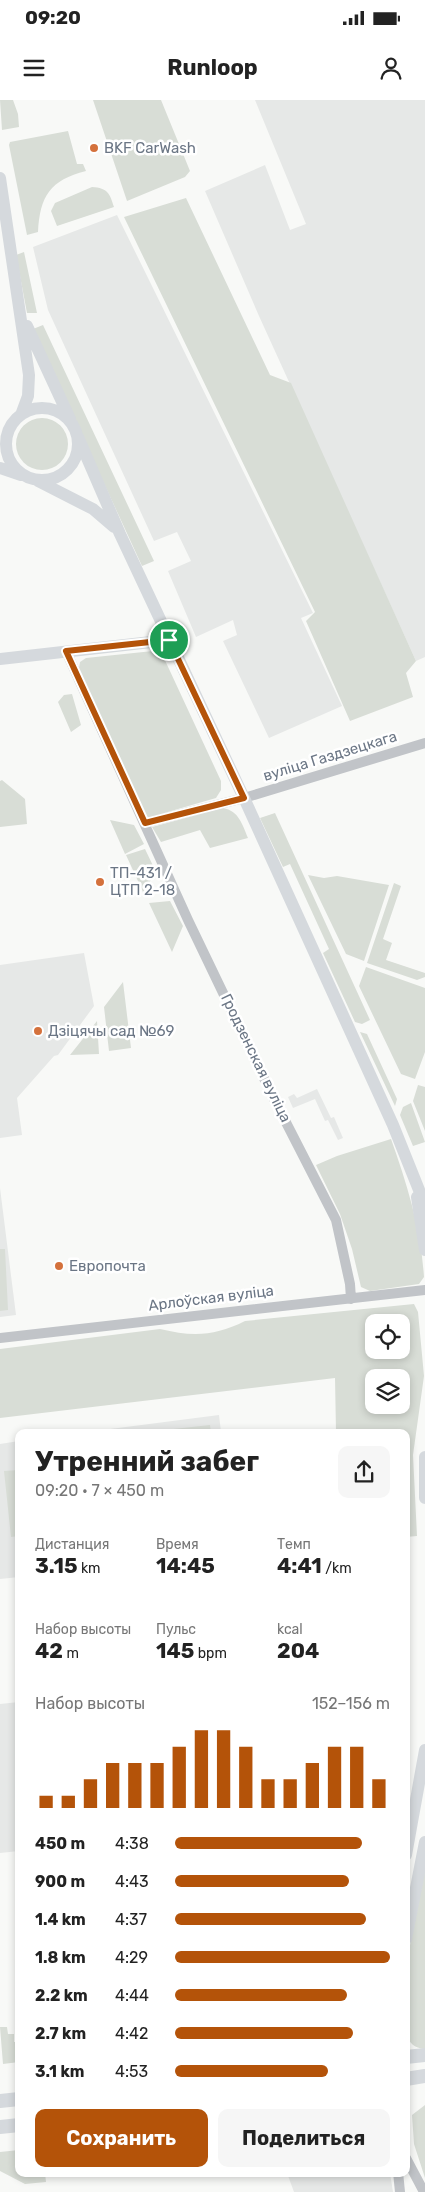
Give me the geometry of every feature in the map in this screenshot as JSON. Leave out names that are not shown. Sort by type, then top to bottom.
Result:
[{"type":"highway","points":[[410,2057],[425,2056]]},
{"type":"highway","points":[[410,2078],[425,2076]]},
{"type":"highway","points":[[0,2101],[15,2099]]},
{"type":"highway","points":[[0,2127],[15,2125]]},
{"type":"main road","points":[[0,178],[28,362],[30,387],[17,419],[8,434],[6,446],[9,458],[15,468],[30,478],[92,509],[120,534]]},
{"type":"main road","points":[[20,308],[120,534],[244,798],[393,1125],[425,1205]]},
{"type":"main road","points":[[0,431],[32,410],[44,408],[66,417],[76,431],[77,452],[72,466],[56,478],[30,478],[0,468]]},
{"type":"main road","points":[[0,659],[169,640]]},
{"type":"main road","points":[[413,1177],[425,1250]]},
{"type":"main road","points":[[425,1457],[425,1498]]},
{"type":"main road","points":[[410,1833],[425,1750]]},
{"type":"main road","points":[[410,1919],[425,1842]]},
{"type":"street","name":"Гродзенская вуліца","points":[[66,651],[188,920],[273,1097],[336,1220],[350,1284],[351,1298]]},
{"type":"street","name":"вуліца Газдзецкага","points":[[244,798],[425,743]]},
{"type":"street","points":[[145,823],[244,798]]},
{"type":"street","name":"Арлоўская вуліца","points":[[0,1338],[425,1290]]},
{"type":"street","points":[[410,2166],[424,2192]]},
{"type":"street","points":[[398,2177],[400,2192]]},
{"type":"shaded area","points":[[0,100],[13,100],[18,114],[19,127],[2,130]]},
{"type":"shaded area","points":[[93,100],[161,100],[190,171],[185,177],[127,201]]},
{"type":"shaded area","points":[[255,100],[425,100],[425,657],[416,661],[259,316],[205,191],[265,165],[290,230],[306,224]]},
{"type":"shaded area","points":[[68,131],[77,164],[83,164],[86,171],[64,179],[49,191],[41,209],[38,232],[27,235],[9,145],[10,142]]},
{"type":"shaded area","points":[[92,187],[108,192],[114,207],[57,226],[51,211],[55,203]]},
{"type":"shaded area","points":[[186,198],[270,375],[291,383],[416,661],[406,673],[413,697],[350,721],[306,621],[315,612],[124,217]]},
{"type":"shaded area","points":[[117,215],[313,613],[301,618],[342,706],[269,738],[223,641],[237,635],[233,620],[196,637],[168,571],[191,561],[177,532],[154,541],[48,310],[33,247]]},
{"type":"shaded area","points":[[24,252],[37,313],[27,313],[16,255]]},
{"type":"shaded area","points":[[43,325],[154,561],[142,566],[33,329]]},
{"type":"shaded area","points":[[42,418],[56,422],[64,430],[68,444],[64,458],[56,466],[42,470],[28,466],[20,458],[16,444],[20,430],[28,422]]},
{"type":"shaded area","points":[[153,651],[163,656],[221,781],[221,790],[216,798],[147,818],[79,668],[80,662],[86,658]]},
{"type":"shaded area","points":[[72,694],[81,725],[71,732],[58,702],[64,695]]},
{"type":"shaded area","points":[[2,780],[25,799],[27,824],[0,827],[0,781]]},
{"type":"shaded area","points":[[223,808],[236,815],[242,823],[248,838],[210,848],[200,830],[161,842],[152,827]]},
{"type":"shaded area","points":[[275,813],[370,1020],[362,1024],[355,1022],[323,953],[329,949],[290,864],[283,867],[260,818]]},
{"type":"shaded area","points":[[110,820],[134,825],[144,844],[125,854]]},
{"type":"shaded area","points":[[145,849],[156,872],[143,892],[126,855]]},
{"type":"shaded area","points":[[308,875],[324,878],[337,876],[389,885],[364,961],[346,954]]},
{"type":"shaded area","points":[[394,883],[401,886],[383,939],[392,943],[386,960],[425,973],[425,977],[417,980],[367,963]]},
{"type":"shaded area","points":[[170,901],[183,926],[172,952],[149,903]]},
{"type":"shaded area","name":"Дзіцячы сад №69","points":[[84,953],[94,1006],[58,1055],[54,1056],[17,1098],[22,1135],[0,1138],[0,965]]},
{"type":"shaded area","points":[[366,967],[425,988],[425,1052],[415,1079],[401,1074],[359,986]]},
{"type":"shaded area","points":[[123,982],[131,1048],[109,1051],[104,1007]]},
{"type":"shaded area","points":[[97,1021],[99,1054],[70,1055]]},
{"type":"shaded area","points":[[360,1032],[367,1034],[397,1099],[395,1106]]},
{"type":"shaded area","points":[[418,1085],[425,1087],[425,1131],[413,1101]]},
{"type":"shaded area","points":[[317,1089],[331,1118],[334,1117],[343,1138],[338,1140],[328,1120],[325,1121],[315,1099],[293,1108],[288,1097],[294,1094],[297,1098]]},
{"type":"shaded area","points":[[411,1103],[425,1142],[413,1146],[400,1115],[403,1107]]},
{"type":"shaded area","points":[[391,1139],[412,1207],[420,1242],[424,1277],[419,1284],[370,1291],[361,1287],[352,1249],[340,1214],[316,1165],[337,1156]]},
{"type":"shaded area","points":[[0,1188],[16,1315],[0,1317]]},
{"type":"shaded area","points":[[0,1249],[5,1249],[8,1310],[0,1311]]},
{"type":"shaded area","points":[[414,1304],[418,1312],[424,1376],[413,1455],[417,1536],[410,1537],[410,1429],[336,1429],[335,1378],[0,1418],[0,1349],[160,1329],[193,1334],[224,1330],[245,1321]]},
{"type":"shaded area","points":[[219,1415],[221,1429],[110,1429]]},
{"type":"shaded area","points":[[210,1425],[211,1429],[173,1429]]},
{"type":"shaded area","points":[[15,1442],[15,1577],[0,1579],[0,1444]]},
{"type":"shaded area","points":[[15,1470],[15,1536],[11,1537],[4,1471]]},
{"type":"shaded area","points":[[15,1702],[15,1851],[0,1853],[0,1704]]},
{"type":"shaded area","points":[[425,1870],[425,2049],[410,2041],[410,1945]]},
{"type":"shaded area","points":[[0,2027],[7,2027],[8,2034],[14,2034],[15,2062],[3,2064]]},
{"type":"shaded area","points":[[425,2105],[425,2178],[414,2144],[412,2115]]},
{"type":"shaded area","points":[[15,2150],[15,2177],[45,2177],[46,2182],[25,2184],[0,2171],[0,2152]]},
{"type":"shaded area","points":[[288,2177],[391,2177],[393,2192],[294,2192]]},
{"type":"place","name":"BKF CarWash","points":[[94,148]]},
{"type":"place","name":"ТП-431 / ЦТП 2-18","points":[[100,882]]},
{"type":"place","name":"Дзіцячы сад №69","points":[[38,1031]]},
{"type":"place","name":"Европочта","points":[[59,1266]]},
{"type":"route","points":[[169,640],[244,798],[145,823],[66,651],[169,640]]}]
